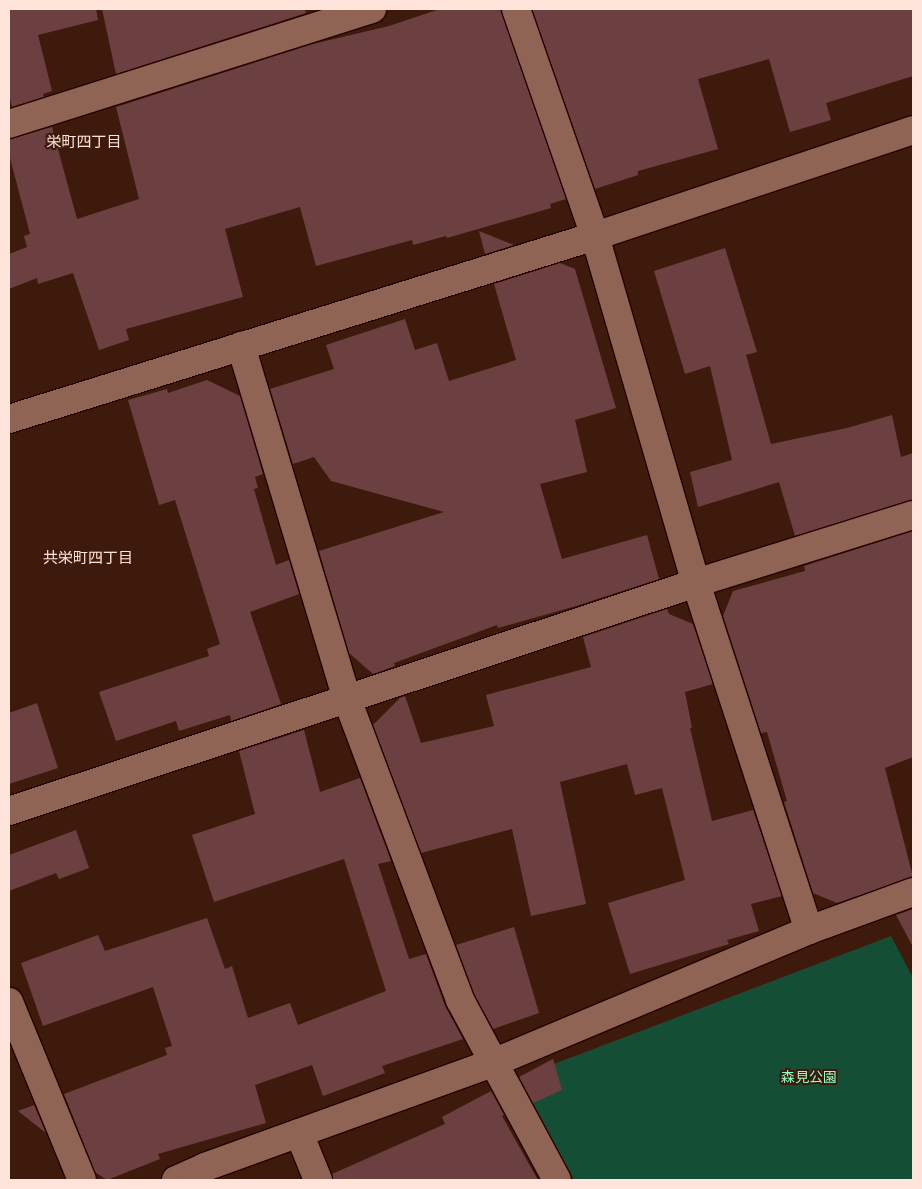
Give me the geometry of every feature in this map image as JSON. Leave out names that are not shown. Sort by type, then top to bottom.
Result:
[{"type":"street","points":[[9,124],[372,9]]},
{"type":"street","points":[[516,9],[595,236],[696,583],[809,930]]},
{"type":"street","points":[[9,419],[595,236],[913,130]]},
{"type":"street","points":[[241,346],[347,699],[460,1000],[557,1180]]},
{"type":"street","points":[[9,811],[696,583],[913,515]]},
{"type":"street","points":[[176,1180],[205,1167],[493,1063],[809,930],[913,892]]},
{"type":"street","points":[[9,1002],[82,1180]]},
{"type":"street","points":[[299,1133],[318,1180]]},
{"type":"green space","name":"森見公園","points":[[891,936],[913,978],[913,1180],[574,1180],[522,1086],[525,1075]]},
{"type":"building","points":[[9,9],[96,9],[98,20],[38,35],[52,91],[43,94],[44,97],[12,107],[9,95]]},
{"type":"building","points":[[102,9],[305,9],[306,13],[116,74]]},
{"type":"building","points":[[440,9],[501,9],[566,199],[550,204],[551,208],[447,238],[446,236],[413,245],[412,240],[316,266],[300,207],[225,229],[243,297],[126,329],[129,340],[99,350],[73,273],[38,284],[37,278],[9,289],[9,254],[27,247],[24,236],[30,234],[9,154],[9,139],[52,127],[77,219],[139,199],[116,107],[313,44],[389,26]]},
{"type":"building","points":[[532,9],[913,9],[913,76],[826,103],[831,120],[790,132],[769,59],[698,79],[718,149],[638,171],[638,175],[595,189]]},
{"type":"building","points":[[479,231],[514,245],[485,254]]},
{"type":"building","points":[[725,248],[757,352],[746,355],[771,444],[847,428],[892,415],[901,457],[913,453],[913,500],[795,536],[779,482],[698,507],[690,472],[732,460],[710,366],[685,374],[654,271]]},
{"type":"building","points":[[560,263],[575,269],[616,408],[575,420],[587,472],[540,484],[562,559],[647,535],[659,579],[576,606],[498,628],[497,625],[394,663],[395,666],[373,674],[349,653],[319,551],[444,512],[331,481],[314,457],[293,464],[270,389],[334,369],[326,345],[405,319],[415,350],[437,343],[449,381],[516,360],[494,284]]},
{"type":"building","points":[[207,380],[240,396],[263,474],[255,477],[258,488],[254,489],[276,565],[289,560],[299,594],[250,612],[281,704],[231,721],[230,715],[179,731],[176,721],[116,741],[99,692],[209,656],[207,649],[220,644],[175,500],[159,505],[128,400],[167,389],[168,393]]},
{"type":"building","points":[[913,531],[913,757],[885,768],[913,877],[837,903],[813,893],[784,802],[787,801],[767,732],[761,733],[723,616],[733,591],[805,571],[804,566]]},
{"type":"building","points":[[667,609],[669,614],[693,624],[713,684],[685,692],[692,728],[690,728],[712,821],[753,810],[782,896],[751,904],[759,931],[727,940],[729,944],[630,974],[608,903],[685,880],[662,788],[635,795],[627,764],[560,782],[586,904],[531,916],[512,829],[421,853],[373,725],[400,698],[405,696],[421,743],[494,726],[486,695],[591,667],[583,637]]},
{"type":"building","points":[[37,703],[58,768],[9,784],[9,713]]},
{"type":"building","points":[[304,730],[320,792],[360,778],[391,861],[378,864],[409,959],[426,954],[445,1006],[463,1039],[382,1066],[385,1073],[323,1096],[312,1065],[255,1085],[266,1123],[158,1154],[160,1159],[107,1180],[95,1172],[64,1094],[167,1055],[165,1048],[172,1046],[153,987],[43,1026],[21,963],[98,935],[105,951],[207,918],[225,969],[232,966],[248,1018],[290,1003],[298,1025],[386,991],[344,859],[214,902],[192,835],[255,814],[239,751]]},
{"type":"building","points":[[76,830],[89,868],[59,879],[56,873],[9,891],[9,855]]},
{"type":"building","points":[[913,909],[913,947],[896,915]]},
{"type":"building","points":[[514,927],[539,1013],[493,1029],[474,994],[456,945]]},
{"type":"building","points":[[553,1059],[562,1090],[533,1103],[519,1077]]},
{"type":"building","points":[[491,1091],[504,1115],[502,1116],[538,1180],[333,1180],[332,1174],[445,1124],[442,1117]]},
{"type":"building","points":[[34,1105],[46,1133],[18,1111]]},
{"type":"district","name":"栄町四丁目","points":[[84,143]]},
{"type":"district","name":"共栄町四丁目","points":[[88,559]]}]
